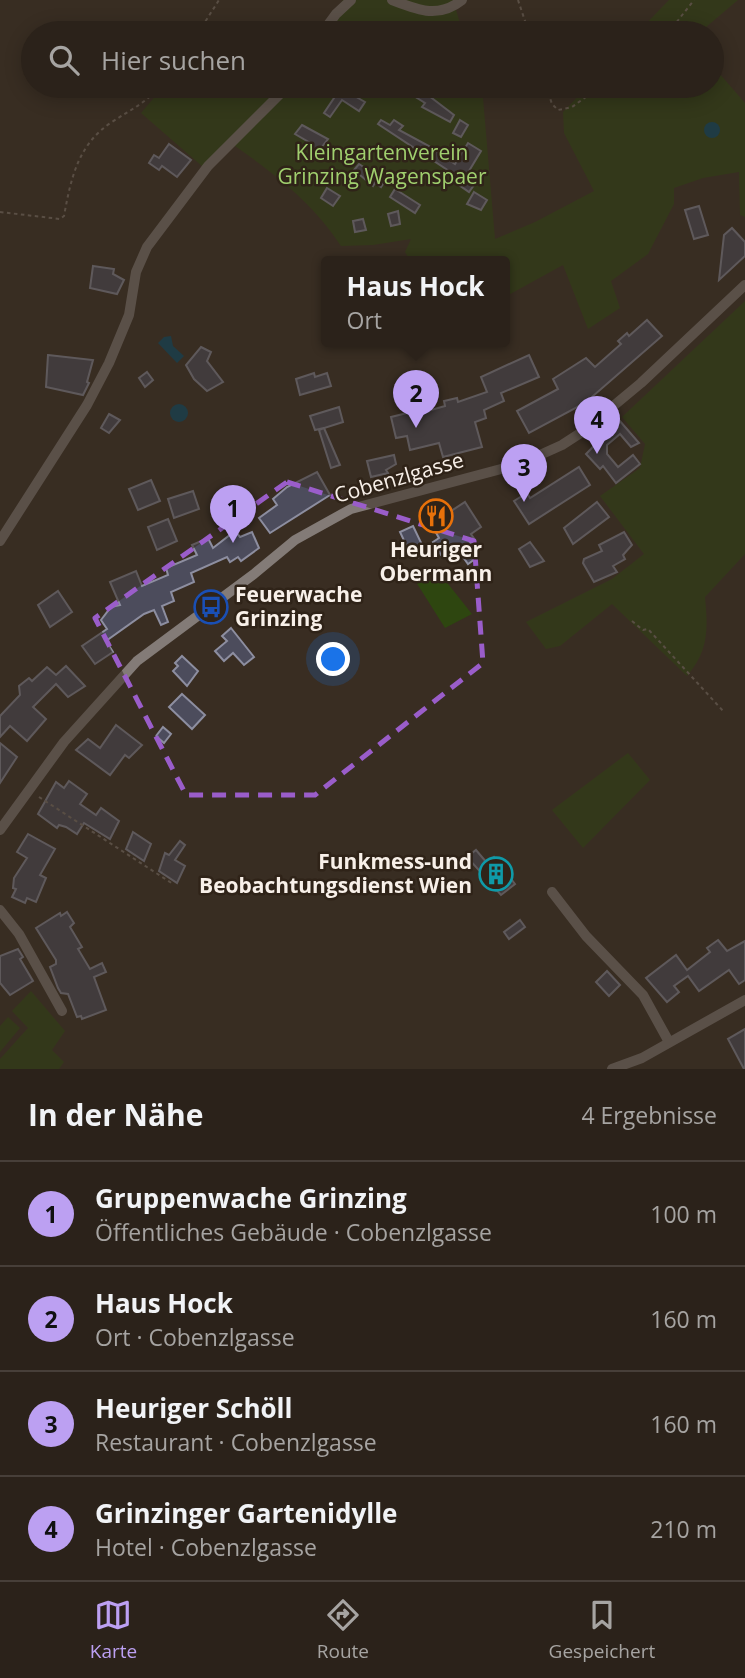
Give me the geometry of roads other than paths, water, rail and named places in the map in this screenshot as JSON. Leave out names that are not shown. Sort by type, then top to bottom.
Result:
[{"type":"street","points":[[331,21],[351,0]]},
{"type":"street","points":[[392,0],[436,13],[450,9],[462,0]]},
{"type":"street","points":[[0,541],[87,405],[109,363],[129,315],[136,272],[143,254],[208,166],[276,98]]},
{"type":"street","name":"Cobenzlgasse","points":[[0,830],[27,790],[89,712],[137,661],[295,540],[351,509],[520,464],[562,446],[641,383],[745,285]]},
{"type":"street","points":[[552,892],[586,936],[643,995],[669,1042]]},
{"type":"street","points":[[0,910],[19,933],[61,1011]]},
{"type":"street","points":[[612,1069],[642,1059],[745,1000]]},
{"type":"water","points":[[712,122],[718,124],[718,136],[712,138],[706,136],[704,130],[706,124]]},
{"type":"water","points":[[171,336],[173,346],[184,356],[177,363],[158,343],[164,337]]},
{"type":"water","points":[[175,404],[183,404],[188,413],[186,420],[175,422],[170,417],[170,409]]},
{"type":"place","name":"Haus Hock","points":[[416,428]]},
{"type":"place","name":"Grinzinger Gartenidylle","points":[[597,454]]},
{"type":"place","name":"Heuriger Schöll","points":[[524,502]]},
{"type":"place","name":"Heuriger Obermann","points":[[436,516]]},
{"type":"place","name":"Gruppenwache Grinzing","points":[[233,543]]},
{"type":"place","name":"Feuerwache Grinzing","points":[[211,607]]},
{"type":"place","name":"Funkmess-und Beobachtungsdienst Wien","points":[[496,874]]},
{"type":"park label","name":"Kleingartenverein Grinzing Wagenspaer","points":[[382,165]]}]
